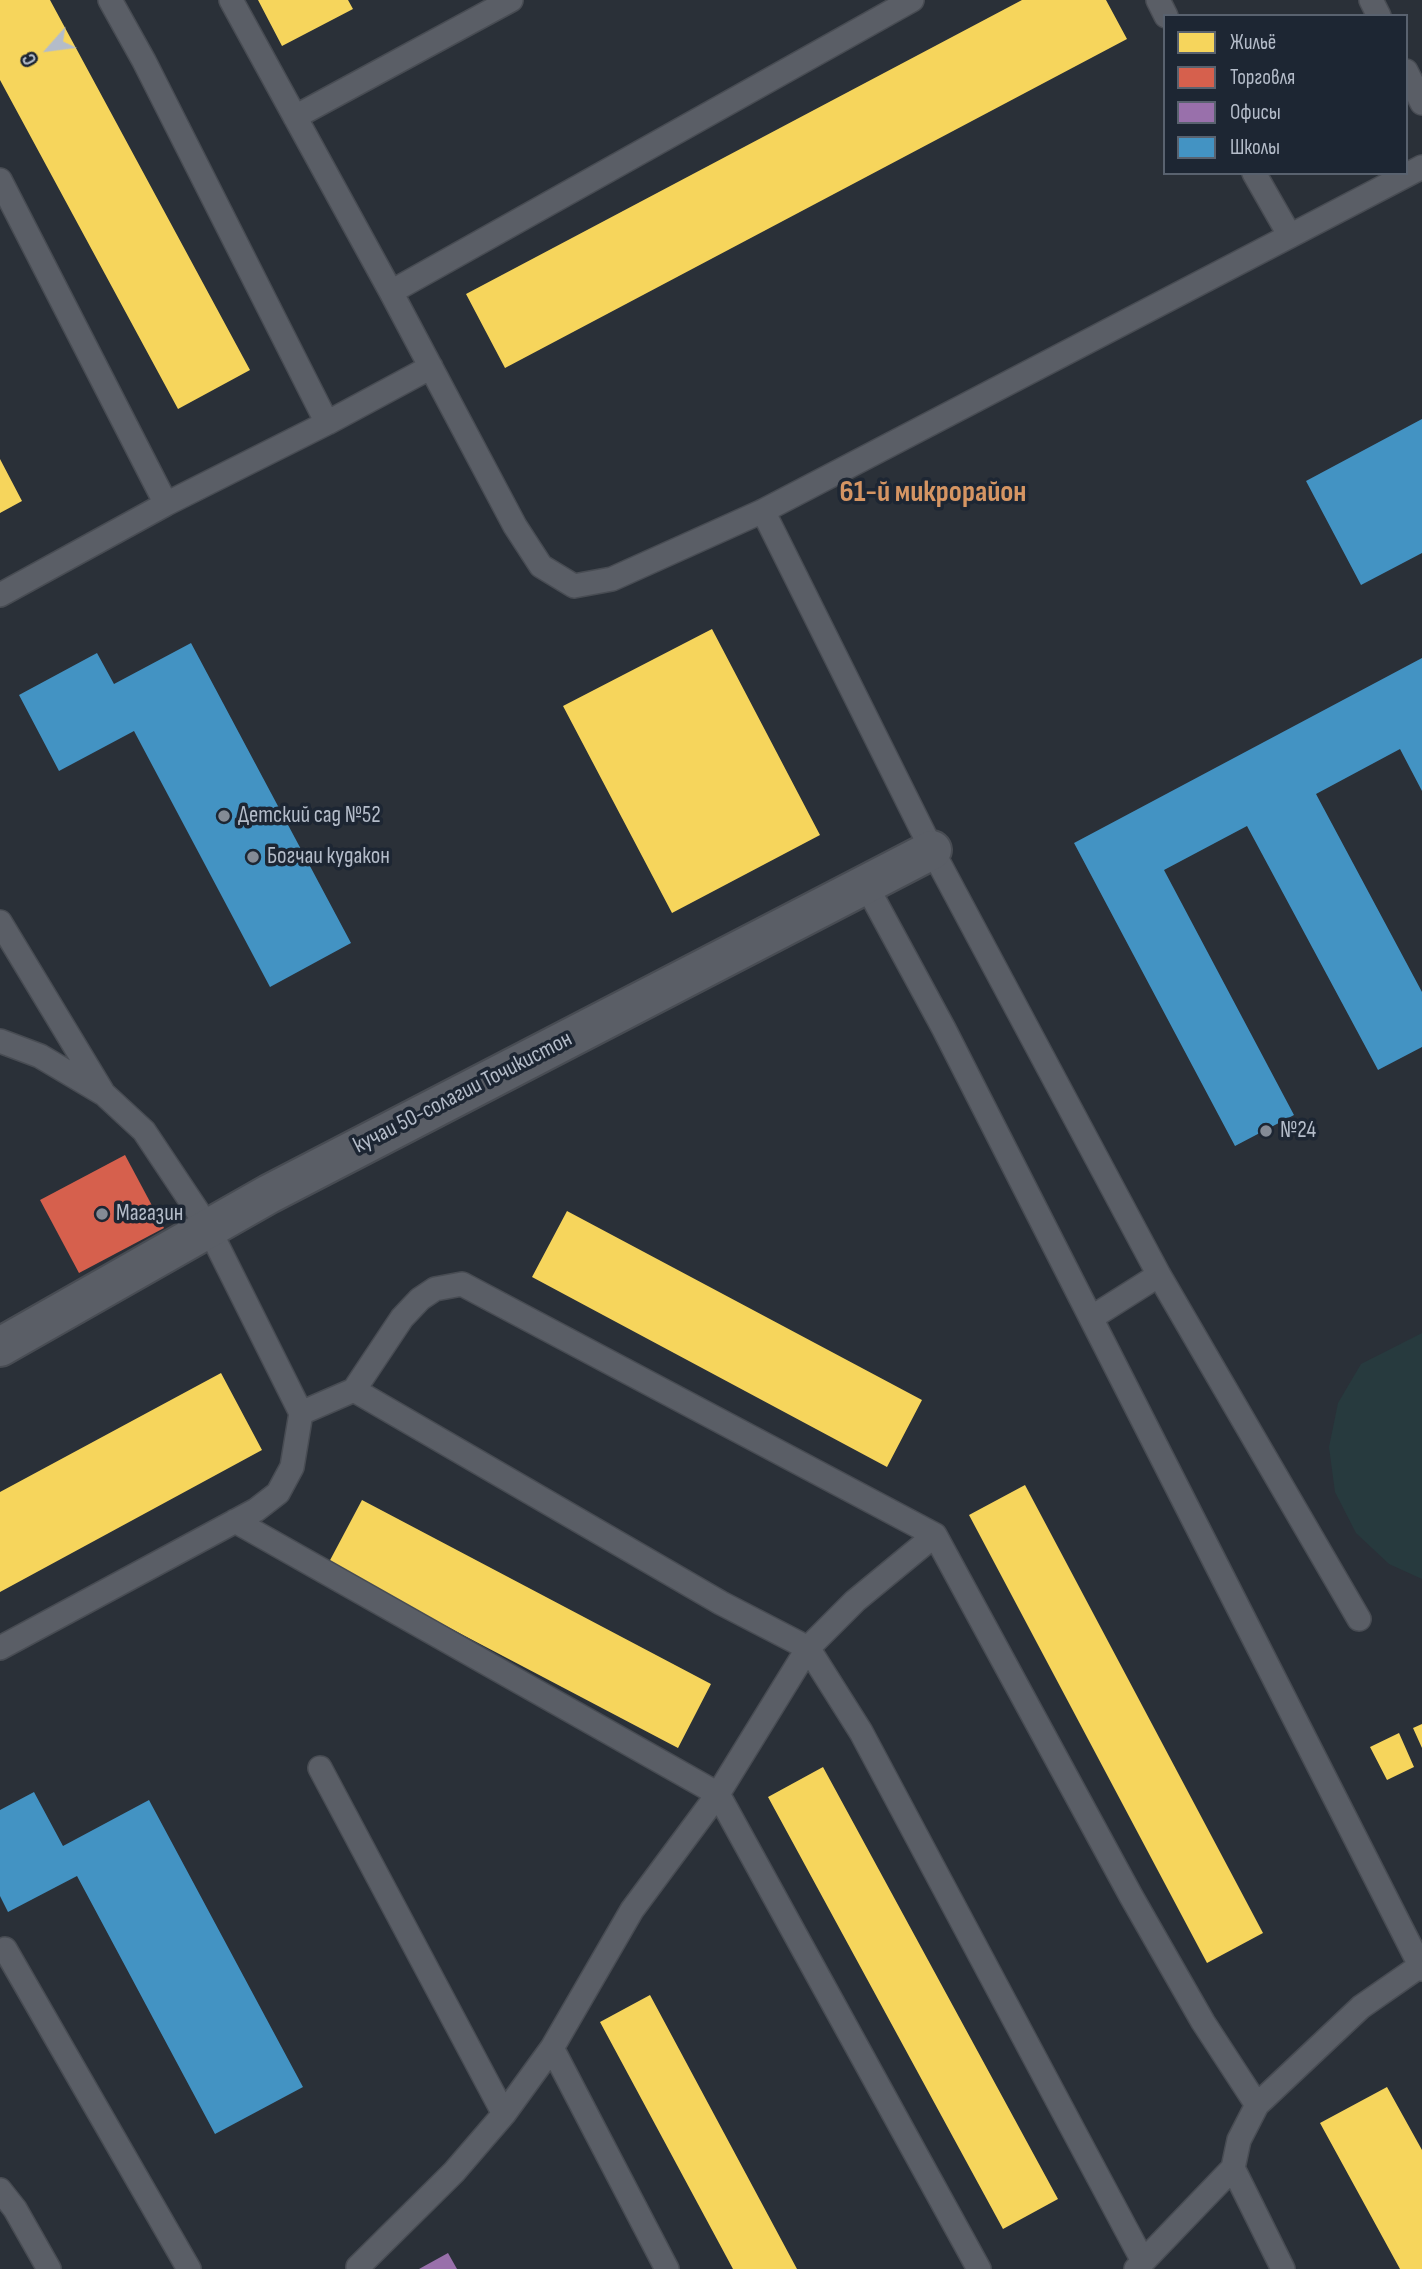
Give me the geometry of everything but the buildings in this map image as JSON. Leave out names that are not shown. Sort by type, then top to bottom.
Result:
[{"type":"street","name":"кучаи 50-солагии Точикистон","points":[[0,1347],[208,1227],[932,850]]},
{"type":"lane","points":[[110,0],[204,177],[327,423]]},
{"type":"lane","points":[[231,0],[391,292],[514,526],[541,566],[574,586],[612,579],[763,510],[1407,175]]},
{"type":"lane","points":[[295,117],[511,0]]},
{"type":"lane","points":[[391,292],[912,0]]},
{"type":"lane","points":[[1408,75],[1422,103]]},
{"type":"lane","points":[[1255,175],[1290,236]]},
{"type":"lane","points":[[0,180],[166,504]]},
{"type":"lane","points":[[0,595],[166,504],[431,367]]},
{"type":"lane","points":[[763,510],[932,850],[1159,1275],[1359,1619]]},
{"type":"lane","points":[[354,1390],[721,1603],[808,1648],[861,1732],[1139,2265],[1233,2168],[1239,2140],[1257,2105],[1361,2007],[1421,1967],[944,1029],[866,885]]},
{"type":"lane","points":[[0,922],[104,1094]]},
{"type":"lane","points":[[0,1041],[40,1056],[104,1094],[144,1130],[208,1227],[301,1413],[292,1467],[278,1493],[256,1510],[0,1648]]},
{"type":"lane","points":[[1091,1318],[1159,1275]]},
{"type":"lane","points":[[301,1413],[354,1390],[402,1318],[420,1299],[435,1289],[462,1284],[935,1535],[1131,1896],[1203,2022],[1257,2105]]},
{"type":"lane","points":[[235,1521],[718,1794],[979,2269]]},
{"type":"lane","points":[[356,2269],[454,2172],[504,2114],[552,2048],[632,1910],[718,1794],[808,1648],[855,1601],[935,1535]]},
{"type":"lane","points":[[320,1768],[504,2114]]},
{"type":"lane","points":[[5,1949],[189,2269]]},
{"type":"lane","points":[[552,2048],[667,2269]]},
{"type":"lane","points":[[1233,2168],[1283,2269]]},
{"type":"lane","points":[[0,2190],[15,2209],[48,2269]]},
{"type":"green space","points":[[1422,1333],[1422,1579],[1389,1564],[1356,1533],[1335,1492],[1329,1447],[1338,1403],[1361,1364]]},
{"type":"place","name":"Детский сад №52","points":[[224,816]]},
{"type":"place","name":"Богчаи кудакон","points":[[253,857]]},
{"type":"place","name":"№24","points":[[1266,1131]]},
{"type":"place","name":"Магазин","points":[[102,1214]]},
{"type":"district","name":"61-й микрорайон","points":[[933,493]]}]
